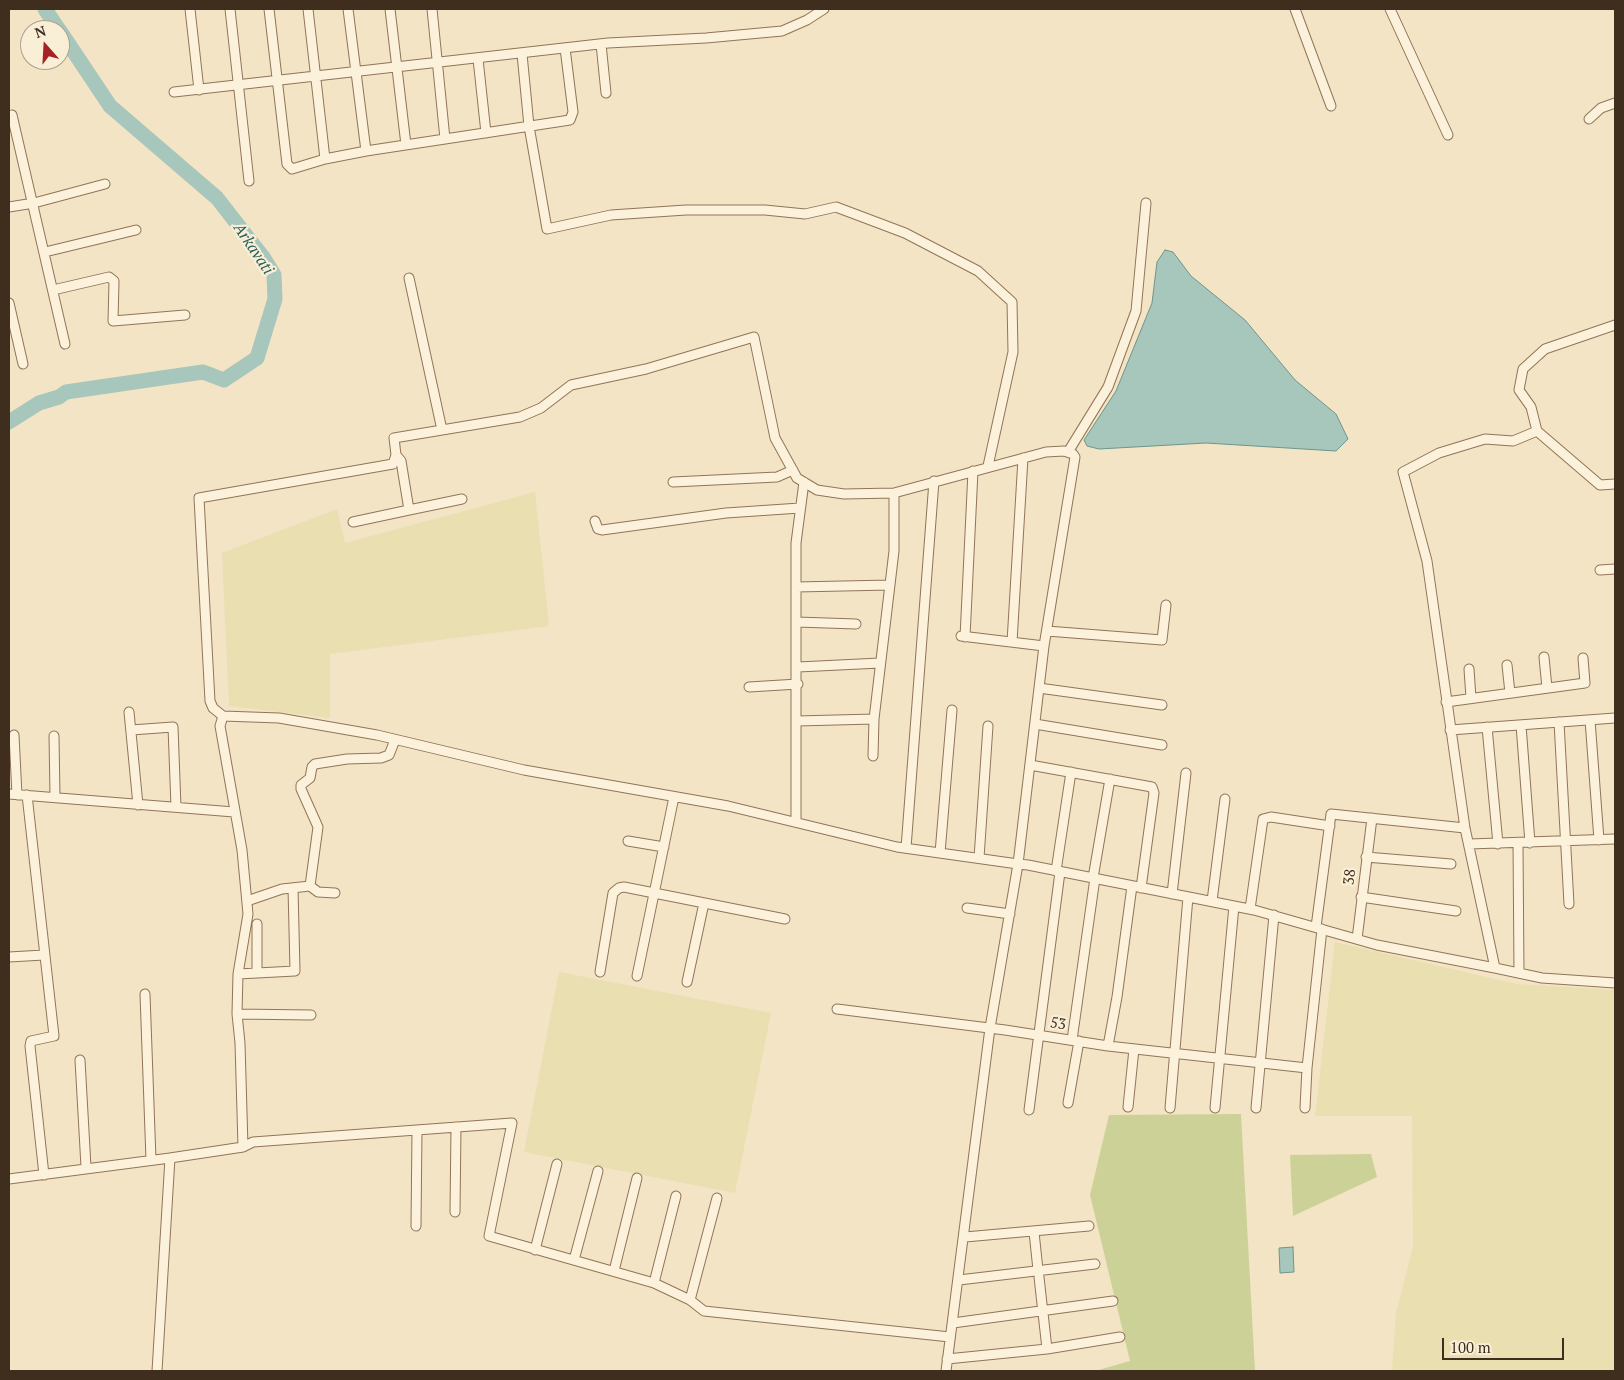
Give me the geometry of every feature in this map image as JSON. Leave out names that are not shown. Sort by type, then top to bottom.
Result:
[{"type":"street","points":[[190,9],[199,90]]},
{"type":"street","points":[[230,9],[249,180]]},
{"type":"street","points":[[269,9],[288,167],[296,168],[325,159],[366,151],[566,121],[573,117],[565,48]]},
{"type":"street","points":[[308,9],[325,159]]},
{"type":"street","points":[[348,9],[366,151]]},
{"type":"street","points":[[390,9],[406,145]]},
{"type":"street","points":[[432,9],[445,139]]},
{"type":"street","points":[[174,92],[601,44],[706,38],[782,31],[807,20],[824,9]]},
{"type":"street","points":[[1295,9],[1331,106]]},
{"type":"street","points":[[1390,9],[1448,135]]},
{"type":"street","points":[[601,44],[606,93]]},
{"type":"street","points":[[522,54],[529,126],[547,229],[611,216],[686,210],[755,210],[805,214],[836,207],[904,233],[978,271],[1012,302],[1013,352],[988,466]]},
{"type":"street","points":[[478,59],[486,133]]},
{"type":"street","points":[[1589,119],[1601,108],[1615,103]]},
{"type":"street","points":[[12,115],[66,344]]},
{"type":"street","points":[[9,207],[34,203],[105,184]]},
{"type":"street","points":[[946,1371],[965,1237],[990,1028],[1018,864],[1044,646],[1071,454],[1108,387],[1136,311],[1146,203]]},
{"type":"street","points":[[45,252],[136,230]]},
{"type":"street","points":[[53,290],[109,277],[114,281],[113,321],[185,315]]},
{"type":"street","points":[[409,278],[442,430]]},
{"type":"street","points":[[9,303],[23,364]]},
{"type":"street","points":[[1615,325],[1545,349],[1523,369],[1519,390],[1531,407],[1537,431],[1600,485],[1615,484]]},
{"type":"street","points":[[1071,454],[1046,452],[988,466],[894,493],[844,494],[817,490],[797,478],[776,438],[754,337],[646,369],[571,385],[541,408],[520,416],[394,438],[396,455],[393,464],[199,498],[210,701],[213,708],[223,716],[279,718],[377,735],[524,770],[728,806],[906,848],[1018,864],[1212,901],[1274,915],[1357,939],[1542,978],[1615,983]]},
{"type":"street","points":[[1495,968],[1465,828],[1427,561],[1403,472],[1439,453],[1486,439],[1513,441],[1537,431]]},
{"type":"street","points":[[396,455],[401,461],[409,510]]},
{"type":"street","points":[[1012,642],[1023,458]]},
{"type":"street","points":[[673,482],[777,477],[793,470]]},
{"type":"street","points":[[973,471],[963,636],[1044,646]]},
{"type":"street","points":[[906,848],[934,481]]},
{"type":"street","points":[[796,822],[798,667],[796,543],[804,482]]},
{"type":"street","points":[[873,756],[874,718],[894,551],[894,493]]},
{"type":"street","points":[[353,522],[462,498]]},
{"type":"street","points":[[595,521],[598,529],[602,530],[726,513],[800,508]]},
{"type":"street","points":[[1600,570],[1615,569]]},
{"type":"street","points":[[796,587],[890,585]]},
{"type":"street","points":[[1047,631],[1162,640],[1166,605]]},
{"type":"street","points":[[797,622],[856,624]]},
{"type":"street","points":[[1544,657],[1547,688]]},
{"type":"street","points":[[1446,702],[1585,684],[1583,658]]},
{"type":"street","points":[[798,667],[880,663]]},
{"type":"street","points":[[1507,665],[1510,693]]},
{"type":"street","points":[[1470,669],[1472,698]]},
{"type":"street","points":[[749,688],[798,684]]},
{"type":"street","points":[[1039,688],[1162,705]]},
{"type":"street","points":[[940,853],[952,710]]},
{"type":"street","points":[[129,712],[138,804]]},
{"type":"street","points":[[223,716],[220,726],[242,850],[248,914],[238,974],[237,1014],[240,1043],[243,1147]]},
{"type":"street","points":[[797,721],[874,718]]},
{"type":"street","points":[[1450,730],[1615,718]]},
{"type":"street","points":[[1590,720],[1599,840]]},
{"type":"street","points":[[1559,722],[1569,904]]},
{"type":"street","points":[[1035,724],[1162,745]]},
{"type":"street","points":[[1521,725],[1530,843]]},
{"type":"street","points":[[979,858],[988,726]]},
{"type":"street","points":[[131,730],[173,727],[176,807]]},
{"type":"street","points":[[1487,727],[1498,844]]},
{"type":"street","points":[[14,734],[18,795],[44,955],[54,1036],[31,1041],[30,1046],[44,1175]]},
{"type":"street","points":[[54,736],[55,797]]},
{"type":"street","points":[[310,886],[318,826],[310,813],[301,785],[310,778],[312,767],[315,764],[347,759],[380,758],[389,755],[394,740]]},
{"type":"street","points":[[1030,766],[1152,788],[1154,793],[1108,1046]]},
{"type":"street","points":[[1029,1110],[1071,772]]},
{"type":"street","points":[[1172,894],[1186,773]]},
{"type":"street","points":[[1068,1103],[1094,878],[1110,779]]},
{"type":"street","points":[[18,795],[234,812]]},
{"type":"street","points":[[637,976],[674,797]]},
{"type":"street","points":[[1212,901],[1225,799]]},
{"type":"street","points":[[1305,1108],[1319,928],[1331,814],[1465,828]]},
{"type":"street","points":[[1250,909],[1263,819],[1271,817],[1330,826]]},
{"type":"street","name":"38","points":[[1357,939],[1372,818]]},
{"type":"street","points":[[1469,844],[1615,839]]},
{"type":"street","points":[[628,841],[664,847]]},
{"type":"street","points":[[1518,843],[1519,973]]},
{"type":"street","points":[[1366,857],[1451,864]]},
{"type":"street","points":[[247,901],[293,888],[310,886],[318,892],[335,893]]},
{"type":"street","points":[[600,972],[613,893],[618,888],[624,887],[785,919]]},
{"type":"street","points":[[238,974],[295,971],[293,888]]},
{"type":"street","points":[[1170,1108],[1188,896]]},
{"type":"street","points":[[1361,897],[1456,911]]},
{"type":"street","points":[[687,982],[704,903]]},
{"type":"street","points":[[1215,1108],[1234,906]]},
{"type":"street","points":[[967,908],[1010,914]]},
{"type":"street","points":[[1256,1108],[1274,915]]},
{"type":"street","points":[[257,924],[257,973]]},
{"type":"street","points":[[9,957],[44,955]]},
{"type":"street","points":[[145,994],[151,1160]]},
{"type":"street","name":"53","points":[[837,1009],[1005,1030],[1108,1046],[1307,1068]]},
{"type":"street","points":[[237,1014],[311,1015]]},
{"type":"street","points":[[1128,1107],[1134,1049]]},
{"type":"street","points":[[80,1060],[86,1167]]},
{"type":"street","points":[[9,1178],[170,1158],[243,1147],[253,1142],[512,1123],[489,1236],[654,1283],[690,1300],[704,1311],[950,1337]]},
{"type":"street","points":[[455,1212],[456,1127]]},
{"type":"street","points":[[416,1226],[417,1130]]},
{"type":"street","points":[[157,1371],[170,1158]]},
{"type":"street","points":[[536,1250],[557,1164]]},
{"type":"street","points":[[574,1260],[598,1171]]},
{"type":"street","points":[[614,1271],[637,1178]]},
{"type":"street","points":[[654,1283],[676,1196]]},
{"type":"street","points":[[690,1300],[717,1198]]},
{"type":"street","points":[[965,1237],[1089,1226]]},
{"type":"street","points":[[1034,1232],[1047,1349]]},
{"type":"street","points":[[959,1280],[1039,1273],[1095,1264]]},
{"type":"street","points":[[953,1322],[1113,1301]]},
{"type":"street","points":[[947,1359],[1047,1349],[1120,1337]]},
{"type":"shaded area","points":[[535,492],[549,626],[330,654],[330,718],[229,706],[222,553],[337,509],[345,543]]},
{"type":"shaded area","points":[[1335,942],[1517,984],[1615,990],[1615,1371],[1392,1371],[1396,1313],[1413,1247],[1412,1116],[1315,1116]]},
{"type":"shaded area","points":[[559,972],[771,1013],[735,1193],[524,1152]]},
{"type":"green space","points":[[1241,1114],[1255,1371],[1095,1371],[1130,1361],[1090,1195],[1109,1115]]},
{"type":"green space","points":[[1371,1154],[1377,1177],[1293,1216],[1290,1155]]},
{"type":"water","points":[[1165,250],[1173,252],[1191,276],[1245,320],[1295,380],[1336,414],[1348,439],[1336,451],[1206,443],[1099,449],[1087,446],[1084,440],[1116,391],[1152,303],[1157,262]]},
{"type":"water","points":[[1293,1247],[1294,1272],[1280,1273],[1279,1248]]},
{"type":"waterway","name":"Arkavati","points":[[45,9],[52,20]]},
{"type":"waterway","name":"Arkavati","points":[[9,422],[39,403],[59,397],[66,392],[203,372],[224,380],[257,358],[275,299],[274,275],[263,257],[217,198],[110,106],[70,46]]}]
